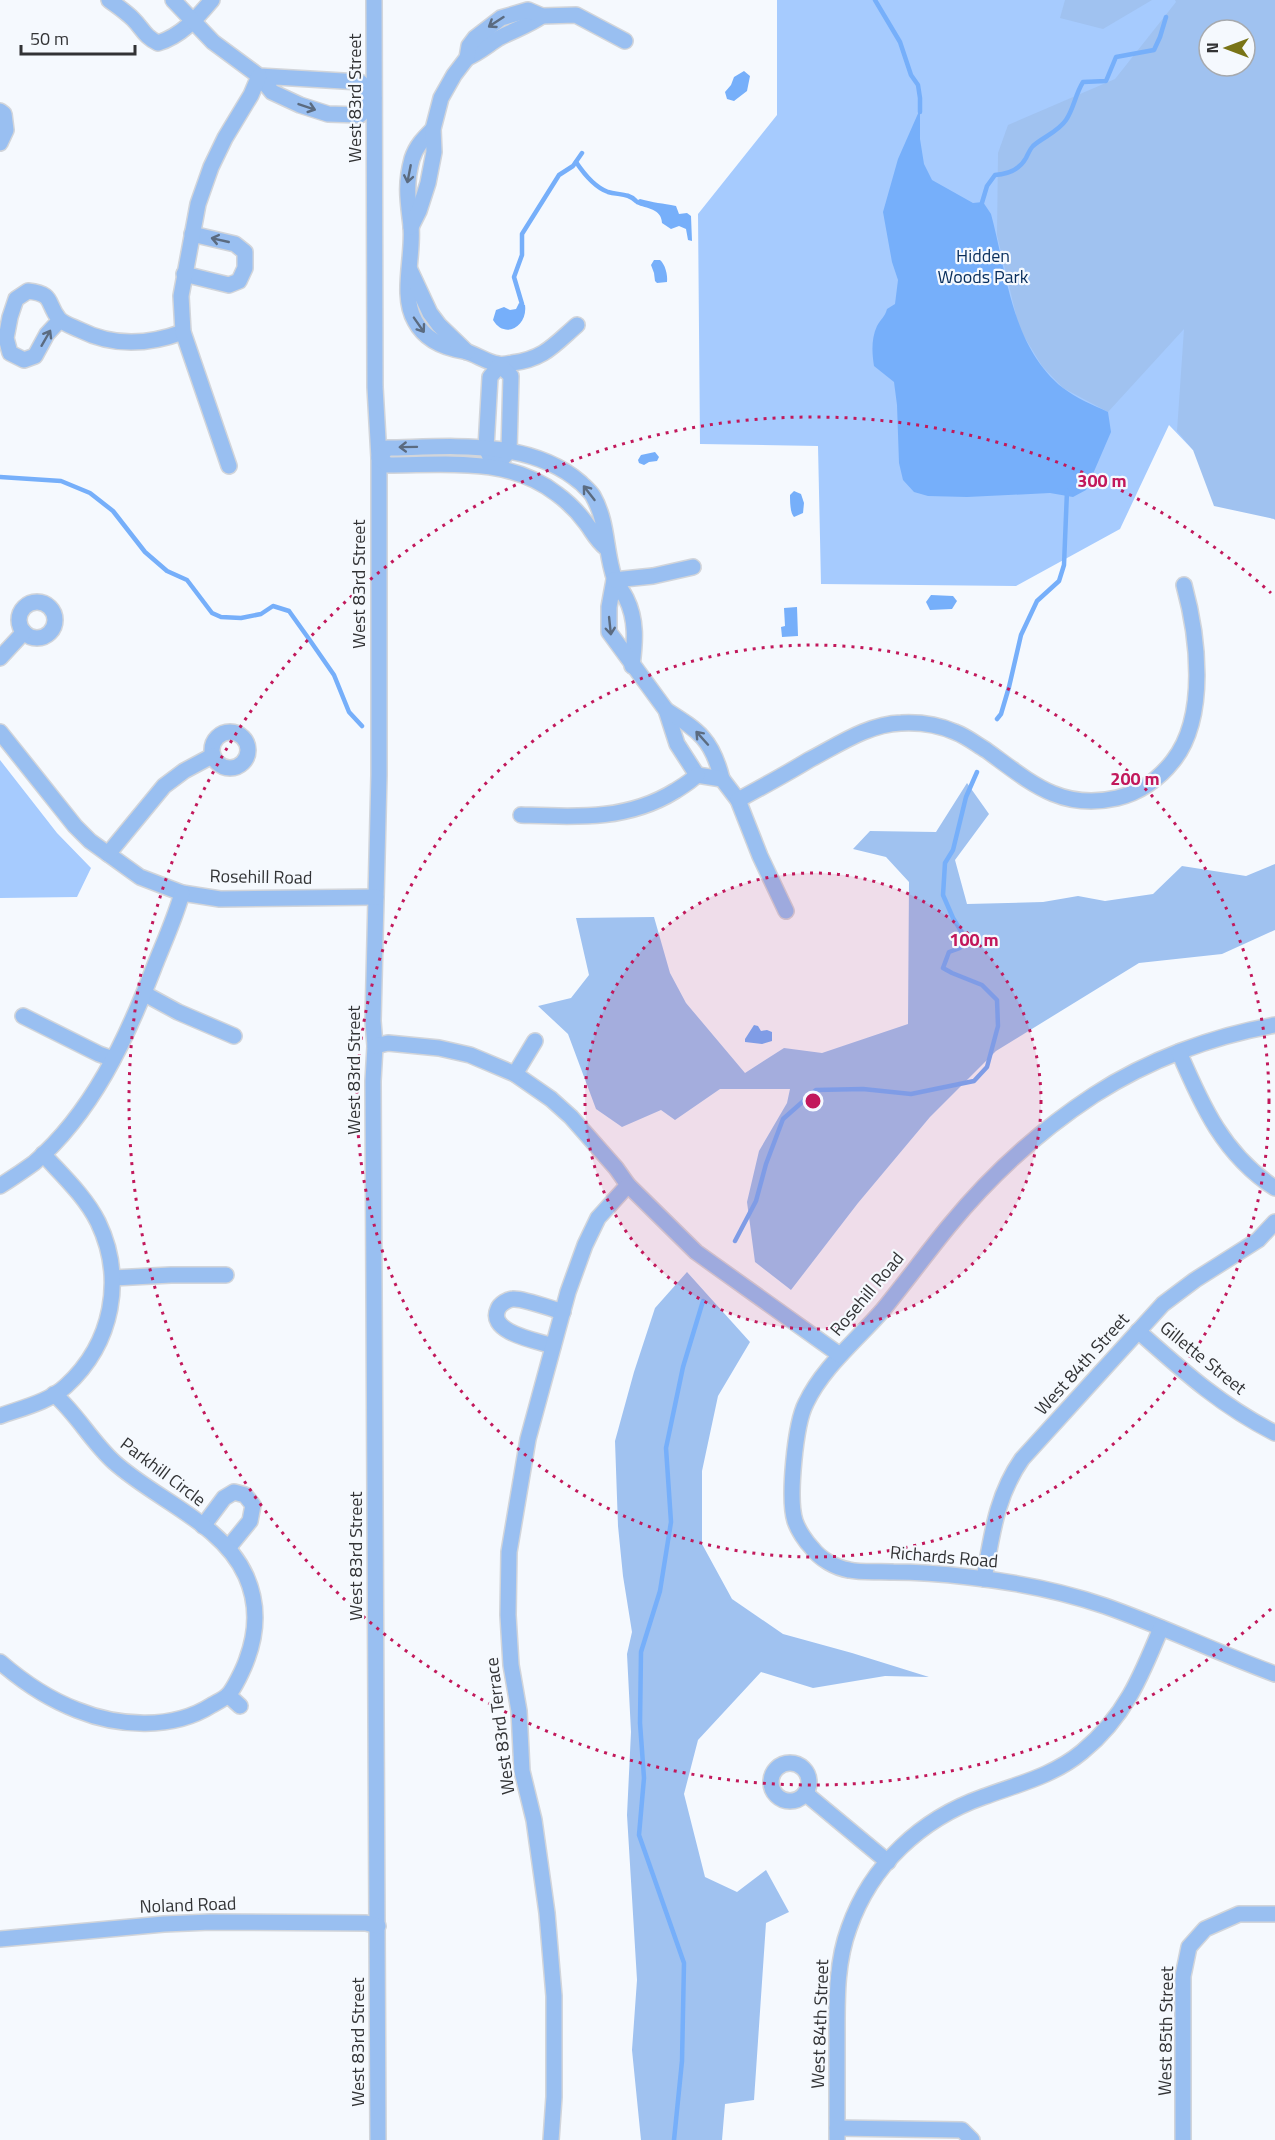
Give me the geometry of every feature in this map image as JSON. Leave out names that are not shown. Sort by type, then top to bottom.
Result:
[{"type":"street","points":[[109,0],[135,20],[146,36],[158,43],[170,39],[192,22],[212,0]]},
{"type":"street","points":[[173,0],[213,42],[259,76],[272,92],[300,105],[328,114],[360,115],[375,98],[360,82],[259,76]]},
{"type":"street","name":"West 83rd Street","points":[[374,0],[375,376],[379,458],[379,775],[373,1021],[375,1046],[373,1093],[378,2140]]},
{"type":"street","points":[[495,467],[509,452],[512,376],[500,365],[467,352],[439,325],[430,313],[410,270],[411,227],[428,183],[434,152],[433,129],[441,98],[467,58],[480,53],[491,43],[528,26],[542,16],[576,15],[625,41]]},
{"type":"street","points":[[229,465],[183,332],[181,296],[198,204],[211,167],[259,76]]},
{"type":"street","points":[[0,111],[4,114],[6,130],[0,143]]},
{"type":"street","points":[[184,274],[229,285],[239,281],[245,268],[245,252],[235,244],[192,234]]},
{"type":"street","points":[[60,320],[47,334],[35,356],[24,360],[10,353],[6,338],[10,317],[16,299],[28,291],[38,292],[49,299],[60,320],[105,340],[124,343],[146,342],[183,332]]},
{"type":"street","points":[[495,467],[486,448],[490,377],[500,365],[523,362],[544,354],[577,325]]},
{"type":"street","points":[[606,548],[596,540],[586,523],[573,508],[556,493],[516,472],[478,465],[388,465],[379,458],[387,448],[472,446],[509,452],[548,463],[573,476],[592,493],[605,523],[606,548],[614,580],[626,598],[634,618],[635,643],[632,666]]},
{"type":"street","points":[[614,580],[654,576],[693,567]]},
{"type":"street","points":[[614,580],[609,607],[609,632],[666,710],[706,739],[718,764],[722,779],[738,800],[760,856],[786,911]]},
{"type":"street","points":[[738,800],[864,731],[900,723],[926,724],[955,732],[974,742],[1032,784],[1052,795],[1077,801],[1103,801],[1125,796],[1148,784],[1165,770],[1184,744],[1191,729],[1195,706],[1194,633],[1184,585]]},
{"type":"street","points":[[0,658],[24,632]]},
{"type":"street","points":[[666,710],[676,744],[697,775],[722,779]]},
{"type":"street","name":"Rosehill Road","points":[[0,732],[75,826],[90,841],[140,877],[182,893],[220,899],[376,897]]},
{"type":"street","points":[[108,854],[164,786],[184,771],[212,756]]},
{"type":"street","points":[[521,815],[575,817],[616,814],[649,805],[690,782],[697,775]]},
{"type":"street","points":[[0,1186],[43,1154],[86,1105],[113,1059],[145,994],[182,893]]},
{"type":"street","points":[[145,994],[178,1012],[234,1036]]},
{"type":"street","points":[[23,1016],[113,1059]]},
{"type":"street","name":"Rosehill Road","points":[[375,1046],[388,1043],[439,1047],[470,1055],[515,1074],[551,1099],[571,1117],[628,1185],[696,1252],[840,1355],[859,1338],[899,1291],[951,1223],[999,1172],[1042,1134],[1095,1095],[1145,1067],[1179,1052],[1247,1030],[1275,1025]]},
{"type":"street","points":[[515,1074],[534,1041]]},
{"type":"street","points":[[1179,1052],[1200,1101],[1215,1128],[1237,1155],[1275,1188]]},
{"type":"street","points":[[0,1416],[37,1403],[66,1386],[94,1351],[105,1327],[111,1306],[112,1262],[107,1242],[84,1200],[43,1154]]},
{"type":"street","name":"West 83rd Terrace","points":[[551,2140],[555,2044],[554,1996],[547,1913],[534,1820],[522,1771],[519,1711],[511,1665],[508,1615],[509,1552],[528,1439],[563,1312],[585,1245],[598,1218],[628,1185]]},
{"type":"street","name":"West 84th Street","points":[[984,1579],[999,1500],[1009,1477],[1022,1459],[1163,1304],[1195,1280],[1258,1240],[1275,1222]]},
{"type":"street","points":[[113,1278],[226,1275]]},
{"type":"street","points":[[554,1346],[512,1333],[501,1327],[497,1318],[498,1309],[503,1302],[513,1299],[563,1312]]},
{"type":"street","name":"Gillette Street","points":[[1138,1330],[1211,1395],[1275,1433]]},
{"type":"street","name":"Richards Road","points":[[840,1355],[806,1403],[799,1421],[793,1497],[795,1521],[813,1550],[831,1564],[849,1570],[928,1573],[984,1579],[1063,1594],[1105,1606],[1275,1674]]},
{"type":"street","name":"Parkhill Circle","points":[[54,1394],[115,1462],[218,1536],[239,1561],[252,1592],[256,1616],[252,1645],[245,1664],[228,1695]]},
{"type":"street","name":"Parkhill Circle","points":[[203,1526],[224,1498],[234,1492],[245,1495],[254,1505],[250,1521],[228,1548]]},
{"type":"street","name":"West 84th Street","points":[[972,2140],[962,2130],[837,2134],[838,1987],[840,1961],[848,1929],[860,1901],[888,1862],[909,1838],[948,1812],[1052,1772],[1080,1754],[1102,1734],[1124,1708],[1141,1679],[1161,1628]]},
{"type":"street","points":[[0,1662],[18,1678],[49,1698],[79,1711],[110,1719],[142,1723],[170,1721],[205,1709],[228,1695],[240,1706]]},
{"type":"street","points":[[805,1793],[888,1862]]},
{"type":"street","name":"West 85th Street","points":[[1183,2140],[1183,1976],[1189,1947],[1205,1929],[1239,1914],[1275,1914]]},
{"type":"street","name":"Noland Road","points":[[0,1939],[211,1922],[366,1923],[378,1926]]},
{"type":"green space","name":"Hidden Woods Park","points":[[777,0],[1275,0],[1193,450],[1169,425],[1120,529],[1016,586],[821,584],[818,446],[700,444],[698,214],[777,115]]},
{"type":"green space","points":[[0,760],[57,833],[91,868],[77,897],[0,898]]},
{"type":"shaded area","points":[[1065,0],[1152,0],[1103,29],[1060,18]]},
{"type":"shaded area","points":[[1175,0],[1275,0],[1275,520],[1214,506],[1193,450],[1177,431],[1184,329],[1108,412],[1063,388],[1042,366],[1019,328],[997,235],[998,153],[1008,125],[1115,79],[1176,2]]},
{"type":"shaded area","points":[[744,71],[750,76],[747,91],[734,101],[727,99],[725,92],[734,77]]},
{"type":"shaded area","points":[[920,109],[920,139],[924,164],[932,180],[973,203],[983,202],[991,214],[1007,284],[1022,330],[1032,351],[1046,371],[1063,388],[1108,412],[1111,432],[1086,490],[1073,497],[1050,493],[967,497],[928,496],[914,492],[903,480],[899,463],[894,382],[874,366],[872,346],[877,326],[887,309],[895,304],[898,280],[892,262],[883,212],[898,159]]},
{"type":"shaded area","points":[[640,199],[676,206],[679,214],[687,213],[691,216],[692,241],[688,240],[686,229],[679,226],[671,229],[662,223],[659,214],[636,204],[636,201]]},
{"type":"shaded area","points":[[654,260],[660,260],[663,264],[667,273],[667,282],[657,283],[655,281],[651,265]]},
{"type":"shaded area","points":[[519,303],[525,305],[525,312],[519,324],[509,330],[498,326],[493,320],[496,310],[504,307],[510,310],[516,309]]},
{"type":"shaded area","points":[[655,452],[659,457],[657,461],[644,465],[639,463],[641,455]]},
{"type":"shaded area","points":[[794,491],[801,494],[804,503],[803,513],[794,517],[790,495]]},
{"type":"shaded area","points":[[931,595],[953,596],[957,601],[952,609],[930,610],[926,602]]},
{"type":"shaded area","points":[[797,607],[798,636],[782,637],[781,627],[785,626],[784,608]]},
{"type":"shaded area","points":[[967,783],[989,814],[955,860],[967,904],[1043,902],[1078,896],[1105,901],[1153,894],[1182,866],[1246,876],[1275,864],[1275,930],[1222,954],[1139,963],[996,1051],[930,1117],[858,1203],[791,1290],[755,1262],[747,1202],[759,1151],[787,1103],[790,1089],[720,1089],[675,1120],[661,1110],[622,1127],[596,1109],[568,1034],[538,1006],[571,998],[589,975],[576,918],[654,917],[670,973],[686,1003],[745,1073],[784,1048],[822,1053],[908,1024],[909,882],[886,857],[853,849],[870,831],[936,832]]},
{"type":"shaded area","points":[[754,1025],[758,1026],[761,1031],[772,1032],[772,1041],[762,1044],[745,1042]]},
{"type":"shaded area","points":[[687,1272],[750,1342],[718,1396],[702,1471],[702,1544],[732,1599],[783,1634],[929,1677],[885,1676],[813,1688],[761,1672],[698,1740],[684,1794],[705,1877],[737,1892],[766,1870],[789,1912],[766,1923],[754,2100],[725,2104],[722,2140],[641,2140],[632,2050],[637,1980],[627,1815],[631,1732],[627,1654],[632,1632],[618,1526],[615,1441],[655,1308]]},
{"type":"waterway","points":[[875,0],[900,42],[911,75],[918,85],[920,112]]},
{"type":"waterway","points":[[981,206],[987,186],[995,175],[1017,168],[1033,146],[1063,124],[1083,82],[1106,81],[1116,57],[1154,50],[1166,17]]},
{"type":"waterway","points":[[522,304],[514,277],[522,255],[522,234],[559,175],[573,166],[582,153]]},
{"type":"waterway","points":[[576,162],[598,187],[636,201]]},
{"type":"waterway","points":[[0,477],[61,481],[90,493],[113,511],[145,552],[167,571],[187,580],[212,613],[221,617],[241,618],[261,614],[273,606],[289,611],[334,675],[349,712],[362,726]]},
{"type":"waterway","points":[[997,719],[1001,714],[1009,687],[1021,635],[1037,601],[1059,581],[1064,565],[1067,491]]},
{"type":"waterway","points":[[735,1241],[756,1201],[766,1164],[783,1119],[816,1090],[863,1089],[911,1094],[974,1081],[987,1067],[998,1026],[997,1000],[982,985],[943,968],[949,952],[960,948],[964,936],[943,895],[945,863],[953,850],[966,797],[977,772]]},
{"type":"waterway","points":[[674,2140],[682,2061],[684,1963],[639,1835],[644,1778],[640,1723],[641,1652],[660,1591],[671,1522],[666,1448],[683,1367],[703,1301]]}]
